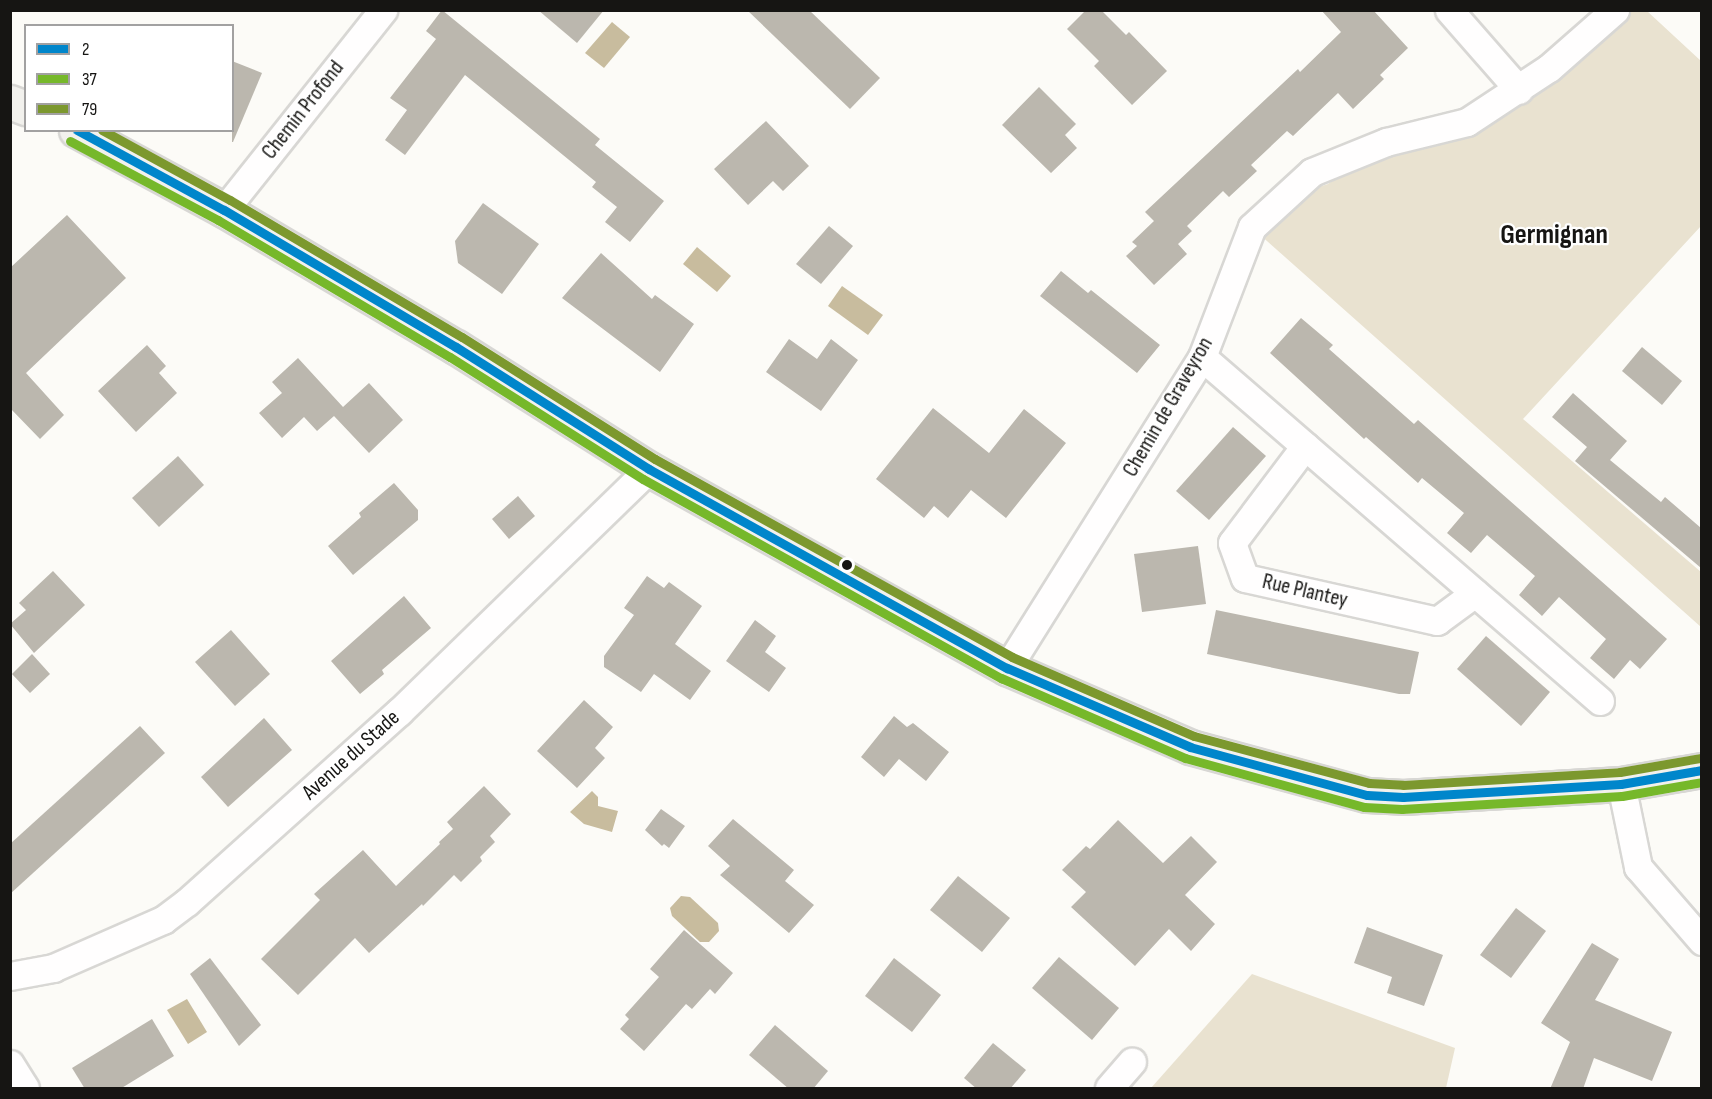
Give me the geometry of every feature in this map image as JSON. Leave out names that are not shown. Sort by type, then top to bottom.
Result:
[{"type":"main road","points":[[80,132],[224,210],[456,347],[649,469],[1007,668],[1190,747],[1367,795],[1403,797],[1621,784],[1701,770]]},
{"type":"street","name":"Chemin Profond","points":[[224,210],[383,10]]},
{"type":"street","points":[[1449,10],[1519,90]]},
{"type":"street","name":"Chemin de Graveyron","points":[[1007,668],[1202,357],[1252,227],[1312,172],[1386,142],[1467,122],[1519,90],[1549,68],[1615,10]]},
{"type":"street","points":[[1202,357],[1600,701]]},
{"type":"street","name":"Rue Plantey","points":[[1305,446],[1232,543],[1245,578],[1437,621],[1475,593]]},
{"type":"street","name":"Avenue du Stade","points":[[10,976],[53,968],[163,920],[187,902],[399,712],[649,469]]},
{"type":"street","points":[[1621,784],[1638,867],[1701,941]]},
{"type":"street","points":[[1109,1089],[1132,1062]]},
{"type":"street","points":[[10,1064],[25,1089]]},
{"type":"shaded area","points":[[1631,11],[1647,11],[1701,61],[1701,226],[1523,419],[1701,572],[1701,627],[1258,233],[1279,200],[1328,184],[1378,146],[1525,94]]},
{"type":"shaded area","points":[[612,22],[630,37],[604,68],[585,53]]},
{"type":"shaded area","points":[[697,247],[731,276],[717,292],[683,264]]},
{"type":"shaded area","points":[[842,286],[883,315],[868,335],[828,306]]},
{"type":"shaded area","points":[[592,791],[598,797],[598,806],[618,811],[612,832],[584,824],[570,812]]},
{"type":"shaded area","points":[[681,896],[690,897],[718,923],[719,931],[709,942],[700,942],[672,916],[670,908]]},
{"type":"shaded area","points":[[1252,974],[1455,1048],[1446,1088],[1151,1088]]},
{"type":"shaded area","points":[[187,999],[207,1032],[188,1044],[167,1010]]},
{"type":"building","points":[[442,10],[600,139],[595,145],[664,201],[630,242],[605,222],[617,207],[592,187],[596,182],[465,75],[405,155],[385,140],[407,110],[390,98],[436,39],[426,31]]},
{"type":"building","points":[[538,10],[604,10],[577,43]]},
{"type":"building","points":[[747,10],[809,10],[880,78],[850,109]]},
{"type":"building","points":[[1086,10],[1101,10],[1126,35],[1129,32],[1167,71],[1132,105],[1094,66],[1099,61],[1067,29]]},
{"type":"building","points":[[1321,10],[1373,10],[1408,48],[1380,75],[1384,79],[1353,109],[1338,93],[1293,136],[1287,131],[1251,165],[1257,171],[1229,197],[1223,191],[1187,226],[1192,231],[1178,244],[1187,254],[1154,285],[1126,256],[1137,246],[1132,242],[1154,221],[1145,212],[1298,69],[1300,72],[1341,32]]},
{"type":"building","points":[[234,62],[262,73],[232,142],[232,132],[234,132]]},
{"type":"building","points":[[1039,87],[1076,124],[1065,135],[1077,148],[1051,173],[1002,125]]},
{"type":"building","points":[[766,121],[809,166],[783,191],[773,181],[748,205],[714,169]]},
{"type":"building","points":[[483,203],[539,244],[502,294],[458,263],[455,241]]},
{"type":"building","points":[[67,215],[126,278],[26,373],[64,415],[40,439],[10,408],[10,268]]},
{"type":"building","points":[[829,226],[853,246],[821,284],[796,264]]},
{"type":"building","points":[[601,253],[652,299],[655,295],[694,324],[660,372],[562,298]]},
{"type":"building","points":[[1061,271],[1088,293],[1091,290],[1160,345],[1137,373],[1040,296]]},
{"type":"building","points":[[1301,318],[1333,345],[1329,349],[1414,424],[1418,420],[1667,639],[1640,669],[1630,660],[1614,679],[1590,658],[1606,639],[1559,597],[1542,616],[1519,595],[1535,576],[1487,535],[1471,553],[1447,533],[1464,513],[1422,478],[1418,483],[1366,437],[1364,439],[1270,353]]},
{"type":"building","points":[[789,339],[817,359],[831,339],[858,360],[821,411],[766,372]]},
{"type":"building","points":[[147,345],[166,366],[159,373],[177,393],[136,432],[98,391]]},
{"type":"building","points":[[1642,347],[1682,381],[1662,405],[1622,371]]},
{"type":"building","points":[[298,358],[343,407],[369,383],[403,420],[369,453],[334,416],[317,431],[304,417],[282,438],[259,413],[282,393],[272,382]]},
{"type":"building","points":[[1573,393],[1627,441],[1610,460],[1661,502],[1665,497],[1701,528],[1701,568],[1575,461],[1587,447],[1552,417]]},
{"type":"building","points":[[933,408],[989,453],[1024,409],[1066,443],[1006,518],[971,490],[948,518],[934,506],[924,518],[876,479]]},
{"type":"building","points":[[1233,427],[1266,456],[1209,520],[1176,491]]},
{"type":"building","points":[[178,456],[204,485],[159,527],[132,498]]},
{"type":"building","points":[[394,483],[418,510],[418,520],[353,575],[328,546],[361,517],[359,513]]},
{"type":"building","points":[[518,496],[535,516],[509,539],[492,519]]},
{"type":"building","points":[[1198,546],[1206,604],[1142,612],[1134,554]]},
{"type":"building","points":[[53,571],[85,605],[34,653],[10,624],[26,610],[19,603]]},
{"type":"building","points":[[647,576],[664,588],[669,582],[702,606],[675,644],[711,671],[690,700],[654,674],[641,692],[604,667],[604,656],[634,615],[624,608]]},
{"type":"building","points":[[404,596],[431,628],[382,670],[384,674],[360,694],[331,661]]},
{"type":"building","points":[[1216,610],[1419,652],[1410,694],[1399,694],[1207,654]]},
{"type":"building","points":[[755,620],[776,636],[765,652],[786,668],[769,692],[726,661]]},
{"type":"building","points":[[231,630],[270,674],[235,706],[195,662]]},
{"type":"building","points":[[1486,636],[1550,692],[1521,726],[1457,669]]},
{"type":"building","points":[[32,654],[50,674],[30,693],[12,674]]},
{"type":"building","points":[[584,700],[613,727],[595,748],[605,758],[577,788],[537,751]]},
{"type":"building","points":[[894,716],[907,727],[913,723],[949,752],[926,781],[899,759],[884,777],[861,757]]},
{"type":"building","points":[[264,718],[292,750],[228,807],[201,777]]},
{"type":"building","points":[[140,726],[165,753],[10,894],[10,844]]},
{"type":"building","points":[[484,786],[511,814],[490,836],[495,842],[480,857],[482,861],[461,882],[454,875],[423,906],[422,904],[369,953],[355,938],[298,995],[261,959],[320,900],[314,894],[363,850],[396,886],[440,844],[439,842],[453,829],[447,822]]},
{"type":"building","points":[[661,809],[685,826],[669,848],[664,844],[662,846],[645,830]]},
{"type":"building","points":[[733,819],[794,870],[785,881],[814,905],[789,933],[720,875],[730,866],[708,846]]},
{"type":"building","points":[[1118,820],[1163,863],[1191,836],[1217,862],[1185,895],[1215,924],[1191,951],[1169,929],[1135,966],[1071,907],[1086,892],[1062,870],[1086,846],[1090,849]]},
{"type":"building","points":[[958,876],[1010,918],[982,952],[930,910]]},
{"type":"building","points":[[1516,908],[1546,931],[1511,978],[1480,955]]},
{"type":"building","points":[[1367,927],[1443,955],[1424,1006],[1387,993],[1392,977],[1354,963]]},
{"type":"building","points":[[684,930],[733,973],[715,994],[710,989],[692,1009],[686,1004],[644,1051],[620,1029],[629,1019],[625,1015],[659,977],[650,969]]},
{"type":"building","points":[[1592,943],[1619,959],[1595,1000],[1672,1032],[1652,1081],[1594,1058],[1583,1089],[1550,1089],[1570,1042],[1541,1023]]},
{"type":"building","points":[[1059,957],[1119,1008],[1092,1040],[1032,988]]},
{"type":"building","points":[[210,958],[261,1025],[239,1046],[190,974]]},
{"type":"building","points":[[894,958],[941,995],[912,1032],[865,996]]},
{"type":"building","points":[[152,1019],[174,1056],[120,1089],[85,1089],[72,1068]]},
{"type":"building","points":[[775,1025],[828,1071],[813,1089],[789,1089],[749,1055]]},
{"type":"building","points":[[993,1043],[1026,1070],[1010,1089],[977,1089],[964,1078]]},
{"type":"transit line","name":"2","points":[[81,132],[224,210],[456,347],[649,469],[1007,668],[1190,747],[1367,795],[1403,797],[1621,784],[1702,770]]},
{"type":"transit line","name":"79","points":[[106,132],[230,200],[462,337],[655,459],[1012,657],[1194,736],[1369,783],[1403,785],[1620,772],[1700,758]]},
{"type":"transit line","name":"37","points":[[70,141],[218,220],[450,357],[643,479],[1001,678],[1185,758],[1364,807],[1402,809],[1622,796],[1702,782]]},
{"type":"district","name":"Germignan","points":[[1554,235]]}]
